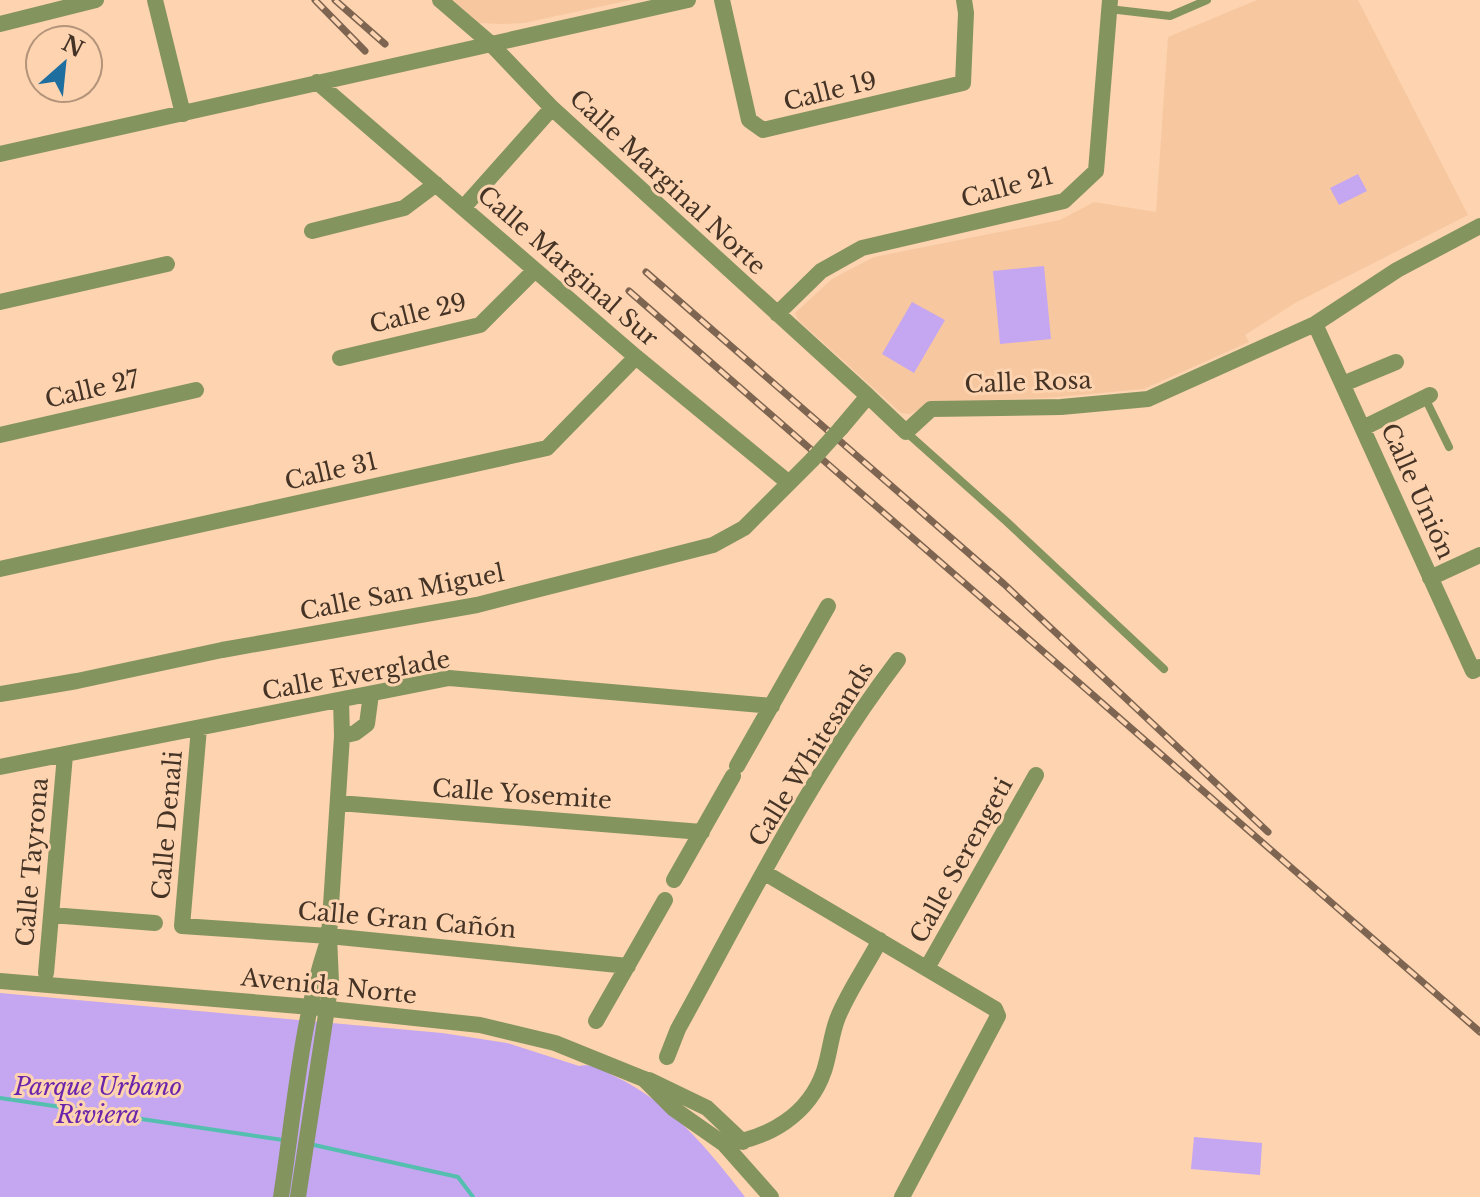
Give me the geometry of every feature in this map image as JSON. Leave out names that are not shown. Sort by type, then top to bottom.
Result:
[{"type":"street","points":[[1,20],[96,0]]},
{"type":"street","points":[[155,0],[183,114]]},
{"type":"street","name":"Calle Marginal Norte","points":[[440,0],[490,43],[552,108],[868,396]]},
{"type":"street","points":[[0,154],[688,0]]},
{"type":"street","name":"Calle 19","points":[[722,0],[749,120],[763,130],[963,83],[964,0]]},
{"type":"street","name":"Calle 21","points":[[777,314],[821,271],[862,248],[1064,201],[1096,171],[1110,4]]},
{"type":"street","name":"Calle Marginal Sur","points":[[317,82],[636,357],[789,483]]},
{"type":"street","points":[[463,208],[552,108]]},
{"type":"street","points":[[312,231],[404,208],[436,184]]},
{"type":"street","points":[[1315,324],[1397,270],[1480,226]]},
{"type":"street","points":[[0,302],[167,264]]},
{"type":"street","name":"Calle 29","points":[[340,358],[480,325],[535,270]]},
{"type":"street","name":"Calle Unión","points":[[1315,324],[1473,671],[1480,667]]},
{"type":"street","name":"Calle Rosa","points":[[906,432],[931,409],[1061,407],[1148,399],[1315,324]]},
{"type":"street","name":"Calle 31","points":[[0,569],[547,448],[636,357]]},
{"type":"street","points":[[1343,384],[1396,362]]},
{"type":"street","name":"Calle 27","points":[[0,435],[196,390]]},
{"type":"street","points":[[789,483],[868,396],[906,432]]},
{"type":"street","points":[[1363,428],[1427,396]]},
{"type":"street","name":"Calle San Miguel","points":[[0,694],[222,650],[477,605],[713,545],[744,528],[789,483]]},
{"type":"street","points":[[1430,578],[1480,555]]},
{"type":"street","points":[[674,880],[828,606]]},
{"type":"street","name":"Calle Whitesands","points":[[667,1057],[678,1029],[842,740],[898,660]]},
{"type":"street","name":"Calle Everglade","points":[[0,767],[449,678],[772,706]]},
{"type":"street","points":[[342,736],[355,733],[367,724],[371,694]]},
{"type":"street","points":[[298,1197],[319,1009],[315,980],[329,936],[339,803],[341,700]]},
{"type":"street","name":"Calle Denali","points":[[182,926],[199,728]]},
{"type":"street","name":"Calle Tayrona","points":[[46,973],[65,755]]},
{"type":"street","name":"Calle Serengeti","points":[[927,968],[1036,775]]},
{"type":"street","name":"Calle Yosemite","points":[[339,803],[702,832]]},
{"type":"street","points":[[765,873],[995,1009],[998,1016],[902,1197]]},
{"type":"street","points":[[596,1021],[665,900]]},
{"type":"street","points":[[51,915],[155,923]]},
{"type":"street","name":"Calle Gran Cañón","points":[[182,926],[329,936],[628,966]]},
{"type":"street","points":[[724,1144],[756,1139],[778,1127],[812,1094],[822,1075],[841,1012],[880,940]]},
{"type":"street","name":"Avenida Norte","points":[[0,981],[480,1025],[555,1043],[657,1082],[707,1108],[743,1142]]},
{"type":"street","points":[[281,1197],[295,1094],[319,1009]]},
{"type":"street","points":[[644,1079],[674,1109],[724,1144],[771,1197]]},
{"type":"lane","points":[[1141,13],[1143,0]]},
{"type":"lane","points":[[1110,4],[1141,13],[1170,16],[1207,0]]},
{"type":"lane","points":[[1427,396],[1449,447]]},
{"type":"lane","points":[[906,432],[1164,669]]},
{"type":"shaded area","points":[[453,0],[631,0],[524,23],[502,24],[479,23]]},
{"type":"shaded area","points":[[1257,0],[1358,0],[1468,215],[1295,303],[1245,335],[1249,342],[1144,389],[1046,398],[931,403],[910,414],[901,413],[798,320],[795,313],[832,279],[874,257],[1060,220],[1094,202],[1156,212],[1168,37]]},
{"type":"green space","points":[[1358,174],[1367,191],[1339,205],[1330,188]]},
{"type":"green space","points":[[1044,266],[1051,339],[1000,344],[993,271]]},
{"type":"green space","points":[[912,302],[945,320],[914,373],[882,354]]},
{"type":"green space","name":"Parque Urbano Riviera","points":[[0,993],[442,1033],[507,1043],[579,1066],[593,1066],[634,1087],[670,1113],[702,1144],[745,1197],[0,1197]]},
{"type":"green space","points":[[1194,1137],[1262,1143],[1260,1175],[1191,1169]]},
{"type":"waterway","points":[[0,1098],[283,1140]]},
{"type":"waterway","points":[[314,1145],[458,1177],[473,1197]]},
{"type":"railway","points":[[315,0],[365,51]]},
{"type":"railway","points":[[335,0],[385,44]]},
{"type":"railway","points":[[646,272],[1004,584],[1268,832]]},
{"type":"railway","points":[[629,291],[1480,1032]]}]
